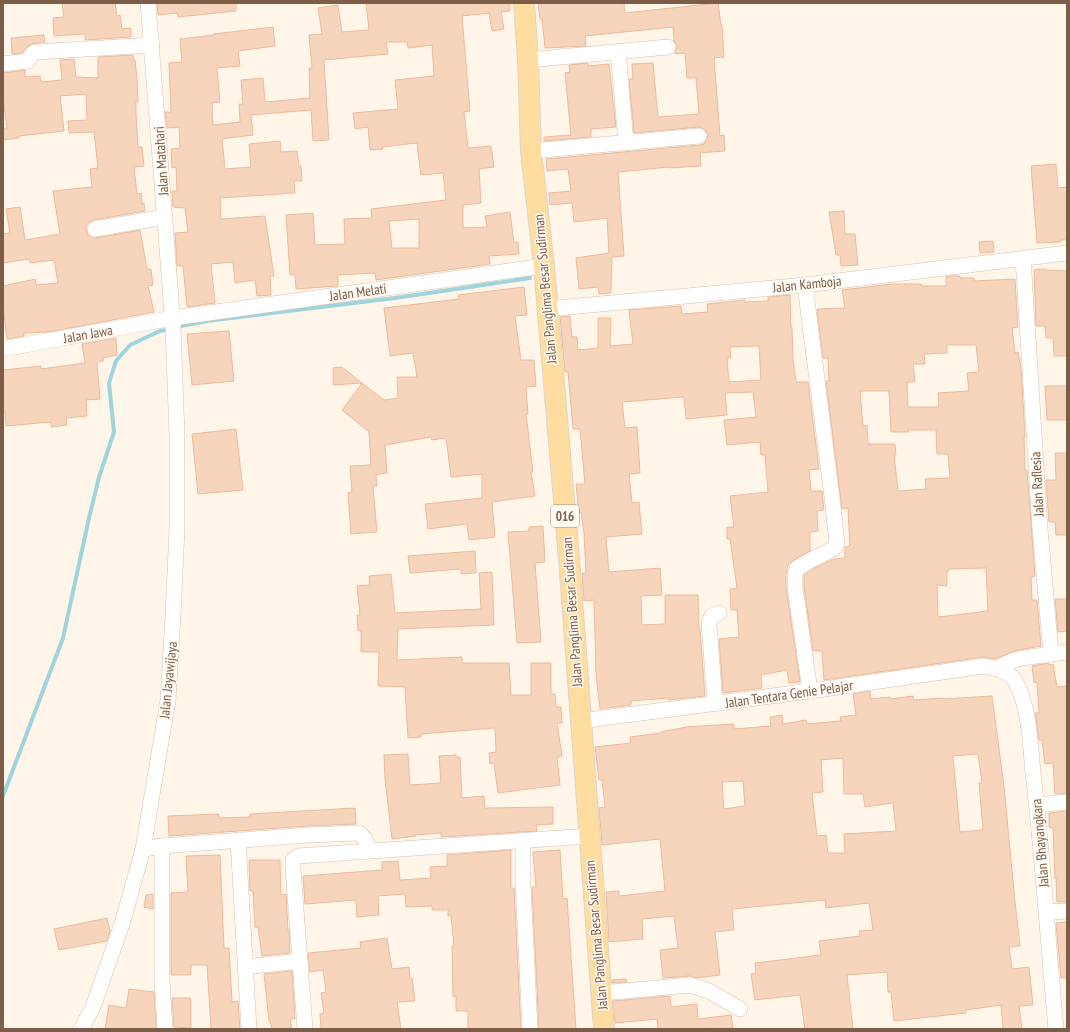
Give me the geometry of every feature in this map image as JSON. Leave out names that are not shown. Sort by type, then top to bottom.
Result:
[{"type":"main road","name":"Jalan Panglima Besar Sudirman","points":[[524,3],[528,60],[531,151],[544,266],[569,560],[588,836],[604,1029]]},
{"type":"street","name":"Jalan Matahari","points":[[148,3],[173,327]]},
{"type":"street","points":[[3,64],[28,61],[32,54],[36,52],[152,45]]},
{"type":"street","points":[[528,60],[668,47]]},
{"type":"street","points":[[618,51],[626,143]]},
{"type":"street","points":[[531,151],[699,136]]},
{"type":"street","points":[[96,229],[165,218]]},
{"type":"street","name":"Jalan Kamboja","points":[[547,309],[805,284],[1067,252]]},
{"type":"street","name":"Jalan Raflesia","points":[[1023,258],[1039,521],[1050,654]]},
{"type":"street","name":"Jalan Melati","points":[[173,327],[544,266]]},
{"type":"street","points":[[805,284],[832,497],[836,544],[833,549],[797,568],[795,574],[798,609],[810,691]]},
{"type":"street","name":"Jalan Jawa","points":[[3,349],[173,327]]},
{"type":"street","name":"Jalan Jayawijaya","points":[[81,1029],[93,1007],[122,924],[143,849],[168,700],[178,529],[177,436],[173,327]]},
{"type":"street","points":[[715,704],[708,623],[712,616],[719,613]]},
{"type":"street","points":[[998,668],[1016,659],[1067,652]]},
{"type":"street","name":"Jalan Tentara Genie Pelajar","points":[[580,721],[715,704],[984,666],[998,668]]},
{"type":"street","name":"Jalan Bhayangkara","points":[[998,668],[1014,679],[1022,695],[1026,713],[1037,805],[1056,1029]]},
{"type":"street","points":[[1037,805],[1067,802]]},
{"type":"street","points":[[143,849],[238,840],[359,833],[365,839],[369,851]]},
{"type":"street","points":[[305,1029],[293,860],[298,856],[588,836]]},
{"type":"street","points":[[238,840],[249,1029]]},
{"type":"street","points":[[522,840],[530,1029]]},
{"type":"street","points":[[162,846],[162,979],[165,1029]]},
{"type":"street","points":[[1046,912],[1067,911]]},
{"type":"street","points":[[245,967],[300,961]]},
{"type":"street","points":[[601,993],[690,985],[709,991],[740,1009]]},
{"type":"building","points":[[62,3],[115,3],[117,16],[120,15],[122,29],[131,28],[131,37],[85,40],[85,34],[54,36],[53,18],[64,17]]},
{"type":"building","points":[[157,3],[236,3],[236,11],[178,17],[177,13],[158,15]]},
{"type":"building","points":[[510,3],[510,11],[501,12],[504,29],[492,31],[489,13],[462,16],[470,111],[464,112],[468,148],[491,146],[494,167],[479,169],[481,203],[463,205],[463,228],[487,227],[485,216],[510,212],[514,243],[518,242],[519,254],[489,256],[490,264],[376,280],[375,273],[338,275],[338,286],[296,289],[295,275],[290,275],[286,215],[313,213],[315,245],[345,244],[344,219],[372,218],[371,209],[446,200],[443,173],[421,175],[417,143],[370,150],[368,127],[355,129],[353,113],[398,109],[395,80],[434,76],[432,45],[408,48],[407,42],[386,42],[388,54],[324,60],[329,140],[313,141],[311,110],[251,115],[253,135],[222,139],[225,169],[251,167],[249,144],[280,141],[281,152],[297,151],[299,166],[301,166],[302,181],[294,181],[295,193],[220,198],[221,219],[265,216],[274,276],[270,276],[271,295],[257,296],[255,280],[235,283],[233,262],[211,264],[215,303],[187,307],[183,266],[177,266],[175,233],[188,232],[185,208],[173,207],[172,191],[177,191],[176,167],[172,168],[171,149],[180,148],[179,127],[167,128],[165,112],[171,112],[169,63],[182,62],[180,39],[273,27],[275,46],[238,51],[240,66],[217,68],[220,102],[212,103],[213,125],[240,122],[239,104],[243,104],[241,80],[263,78],[265,102],[310,98],[309,68],[312,68],[309,35],[322,34],[318,8],[338,5],[342,32],[369,30],[366,4]],"holes":[[[419,219],[419,248],[392,248],[389,221]]]},
{"type":"building","points":[[538,3],[624,3],[625,13],[718,3],[722,25],[724,57],[714,58],[720,136],[724,135],[725,151],[700,153],[701,166],[669,167],[618,172],[624,256],[612,257],[611,293],[599,294],[598,287],[579,289],[576,258],[609,253],[607,218],[574,222],[572,203],[550,205],[549,193],[571,191],[568,169],[547,171],[546,159],[704,144],[708,135],[706,131],[699,127],[634,133],[629,79],[633,79],[632,64],[653,63],[658,117],[699,114],[696,78],[687,78],[685,53],[675,54],[677,47],[674,41],[673,27],[585,36],[586,46],[545,48],[542,19],[540,19]]},
{"type":"building","points":[[44,35],[45,42],[32,44],[22,53],[12,54],[11,38]]},
{"type":"building","points":[[133,55],[137,78],[138,102],[136,102],[136,113],[138,147],[142,147],[144,166],[134,167],[137,194],[141,193],[142,204],[144,203],[145,211],[93,220],[86,226],[86,230],[88,235],[92,238],[96,238],[140,230],[147,269],[151,269],[153,285],[148,286],[154,312],[49,332],[24,333],[24,336],[7,339],[3,306],[3,286],[35,279],[36,285],[58,283],[54,260],[30,263],[29,259],[3,263],[3,234],[10,233],[6,209],[20,207],[25,240],[60,234],[53,191],[92,187],[90,169],[98,168],[94,132],[69,133],[68,121],[87,120],[86,94],[60,96],[64,131],[19,136],[19,138],[3,140],[3,128],[7,128],[3,98],[3,73],[25,70],[25,77],[40,76],[41,82],[62,80],[60,60],[74,59],[76,77],[98,78],[98,57]]},
{"type":"building","points":[[588,63],[588,66],[609,64],[616,127],[591,129],[591,137],[544,141],[544,137],[571,135],[565,73],[570,72],[569,65]]},
{"type":"building","points":[[1056,164],[1058,188],[1067,187],[1067,240],[1061,240],[1061,242],[1037,243],[1031,166]]},
{"type":"building","points":[[844,211],[845,234],[855,234],[858,265],[841,266],[840,255],[836,255],[829,212]]},
{"type":"building","points":[[993,241],[994,252],[980,253],[979,242]]},
{"type":"building","points":[[1045,269],[1067,271],[1067,356],[1054,356],[1053,338],[1046,338],[1045,326],[1036,326],[1034,270]]},
{"type":"building","points":[[960,276],[960,278],[974,278],[974,281],[1015,279],[1018,327],[1012,328],[1015,353],[1018,352],[1021,367],[1025,437],[1025,470],[1027,470],[1035,576],[1031,577],[1032,600],[1037,600],[1041,646],[1014,651],[995,659],[983,657],[824,680],[822,651],[813,651],[804,586],[804,575],[834,559],[845,558],[845,547],[850,546],[848,508],[842,509],[826,381],[829,381],[828,358],[823,358],[817,309],[845,308],[842,290],[892,284],[946,286],[946,277]],"holes":[[[947,345],[976,345],[979,372],[967,373],[969,391],[938,393],[939,407],[908,407],[907,382],[915,382],[913,364],[925,364],[924,354],[947,353]],[[860,391],[889,391],[891,432],[909,432],[908,430],[936,430],[937,454],[948,454],[950,478],[925,479],[926,489],[898,491],[894,455],[896,455],[895,444],[868,444],[867,425],[863,426]],[[986,568],[988,611],[938,617],[937,585],[947,586],[947,571],[949,571],[949,569]]]},
{"type":"building","points":[[524,287],[527,315],[515,316],[521,360],[534,360],[536,386],[526,387],[528,414],[526,414],[533,472],[531,472],[535,496],[492,502],[495,537],[469,540],[467,524],[428,529],[425,504],[482,498],[482,474],[451,477],[446,438],[432,440],[431,437],[385,445],[387,473],[376,475],[377,486],[373,486],[377,532],[351,534],[348,493],[352,492],[350,466],[371,465],[369,432],[342,410],[362,383],[384,400],[398,398],[397,377],[417,377],[413,353],[390,356],[384,308],[459,299],[458,295]]},
{"type":"building","points":[[790,295],[793,359],[796,382],[808,382],[819,469],[809,470],[811,491],[822,491],[824,510],[817,511],[818,531],[810,532],[810,551],[792,561],[788,565],[786,574],[786,588],[800,682],[789,683],[787,670],[761,675],[762,688],[723,693],[719,639],[739,637],[737,610],[731,610],[730,589],[737,588],[730,539],[727,539],[727,527],[734,527],[730,496],[768,492],[765,455],[761,455],[760,442],[727,445],[724,420],[756,417],[753,392],[725,393],[727,415],[686,419],[684,397],[622,402],[625,428],[637,427],[640,473],[629,474],[632,503],[639,502],[642,534],[606,537],[609,572],[660,568],[662,595],[641,596],[642,625],[665,624],[665,595],[698,595],[699,629],[705,696],[668,700],[668,698],[631,701],[631,705],[600,709],[596,674],[594,600],[584,601],[582,573],[586,573],[584,533],[581,512],[579,513],[576,484],[585,484],[580,429],[573,429],[568,372],[565,372],[560,317],[570,316],[572,337],[577,337],[578,350],[598,348],[598,318],[611,318],[610,346],[633,344],[629,310],[681,306],[682,314],[708,312],[707,304],[745,300],[745,302],[768,301],[768,297]],"holes":[[[759,346],[761,380],[729,382],[727,358],[731,358],[730,347]]]},
{"type":"building","points":[[229,331],[234,381],[192,385],[187,334]]},
{"type":"building","points":[[116,338],[117,355],[103,358],[103,361],[97,362],[100,399],[86,400],[87,416],[66,418],[67,425],[51,427],[51,422],[6,426],[5,412],[3,413],[3,370],[41,366],[41,369],[85,363],[82,344]]},
{"type":"building","points":[[342,367],[362,383],[333,385],[333,368]]},
{"type":"building","points":[[1045,386],[1067,386],[1067,420],[1047,420]]},
{"type":"building","points":[[236,429],[243,490],[198,494],[192,434]]},
{"type":"building","points":[[1055,453],[1067,453],[1067,535],[1056,535],[1055,522],[1049,522],[1046,480],[1056,480]]},
{"type":"building","points":[[543,526],[545,562],[535,563],[541,642],[517,643],[508,532],[529,531],[529,527]]},
{"type":"building","points":[[475,551],[476,573],[461,574],[461,569],[410,573],[408,556]]},
{"type":"building","points":[[492,572],[494,625],[398,629],[397,660],[462,657],[462,663],[509,663],[511,695],[531,695],[531,663],[551,663],[551,694],[555,694],[556,707],[561,707],[562,723],[557,723],[562,756],[557,757],[560,785],[498,793],[494,763],[490,764],[489,753],[496,752],[495,728],[421,734],[421,737],[408,738],[405,687],[378,686],[379,652],[361,652],[361,631],[358,631],[357,615],[360,615],[357,586],[370,585],[369,576],[391,574],[395,613],[481,609],[479,573]]},
{"type":"building","points":[[1055,599],[1067,599],[1067,631],[1058,632]]},
{"type":"building","points":[[1048,663],[1049,665],[1053,664],[1057,687],[1067,686],[1067,793],[1055,794],[1053,763],[1045,764],[1042,740],[1039,740],[1035,713],[1039,713],[1037,682],[1034,683],[1032,666]]},
{"type":"building","points":[[870,691],[871,699],[890,697],[890,699],[913,696],[914,700],[992,696],[1004,786],[1020,946],[1009,947],[1012,969],[1029,967],[1033,1005],[1019,1006],[1022,1029],[1003,1029],[1001,1005],[966,1010],[966,1013],[894,1021],[891,992],[888,992],[887,972],[847,975],[853,1029],[805,1029],[800,995],[755,1000],[751,974],[756,973],[755,963],[821,955],[819,941],[860,936],[859,931],[873,930],[869,903],[826,908],[825,900],[732,909],[734,930],[715,932],[720,975],[697,978],[689,976],[663,978],[660,950],[678,948],[674,916],[642,919],[643,939],[609,942],[606,892],[619,891],[619,896],[665,891],[660,839],[602,845],[599,808],[605,807],[602,780],[599,780],[595,747],[631,743],[630,737],[661,733],[686,727],[734,724],[734,729],[771,726],[770,717],[782,715],[783,724],[806,720],[807,724],[841,721],[840,717],[856,715],[853,694]],"holes":[[[978,754],[982,783],[979,783],[983,830],[960,832],[953,756]],[[843,758],[844,794],[863,794],[865,807],[893,803],[896,831],[844,834],[845,853],[828,853],[826,835],[817,836],[812,793],[823,792],[821,760]],[[743,781],[745,806],[724,809],[722,782]]]},
{"type":"building","points":[[408,754],[410,785],[441,783],[439,756],[456,755],[456,757],[460,757],[462,798],[484,796],[485,808],[553,807],[553,824],[536,825],[537,831],[441,837],[441,833],[392,839],[385,779],[384,755]]},
{"type":"building","points":[[355,808],[356,824],[169,836],[168,816],[219,814],[219,818],[250,817],[250,814]]},
{"type":"building","points":[[1067,811],[1067,902],[1057,902],[1053,828],[1049,827],[1049,813]]},
{"type":"building","points":[[511,850],[511,888],[514,888],[521,1029],[468,1029],[468,1011],[456,1011],[456,996],[453,997],[452,946],[454,946],[451,916],[448,916],[448,910],[432,910],[432,906],[406,907],[405,894],[378,896],[379,915],[357,917],[356,900],[305,904],[303,876],[382,870],[382,862],[398,861],[400,880],[431,878],[430,867],[447,866],[447,855]]},
{"type":"building","points":[[560,850],[563,899],[567,898],[576,1029],[539,1029],[532,887],[536,887],[533,852]]},
{"type":"building","points":[[220,855],[224,948],[229,948],[232,1002],[238,1001],[240,1029],[211,1029],[207,965],[191,965],[191,975],[171,975],[171,893],[188,892],[186,856]]},
{"type":"building","points":[[249,860],[280,860],[281,895],[286,894],[290,953],[262,956],[258,927],[255,927],[253,891],[250,891]]},
{"type":"building","points":[[153,894],[153,909],[144,907],[146,895]]},
{"type":"building","points":[[107,918],[110,931],[107,941],[59,950],[54,929]]},
{"type":"building","points":[[1067,922],[1067,978],[1061,978],[1056,923]]},
{"type":"building","points":[[387,938],[392,969],[409,967],[410,978],[412,978],[415,1001],[397,1002],[401,1029],[321,1029],[320,1014],[324,1013],[321,993],[326,992],[323,970],[310,972],[308,953],[361,948],[360,942]]},
{"type":"building","points":[[292,971],[295,1019],[290,1019],[292,1029],[272,1029],[269,1021],[264,974]]},
{"type":"building","points":[[626,979],[627,982],[612,983],[612,980]]},
{"type":"building","points":[[129,989],[154,992],[156,1029],[105,1029],[109,1005],[126,1008]]},
{"type":"building","points":[[670,996],[671,1007],[697,1004],[698,1019],[731,1015],[733,1028],[658,1029],[657,1019],[615,1023],[613,1001]]},
{"type":"building","points":[[172,998],[191,998],[191,1028],[174,1027]]},
{"type":"waterway","points":[[176,327],[207,321],[395,298],[530,278]]},
{"type":"waterway","points":[[3,796],[63,638],[99,477],[114,432],[109,383],[116,361],[130,345],[160,331],[170,329]]}]
